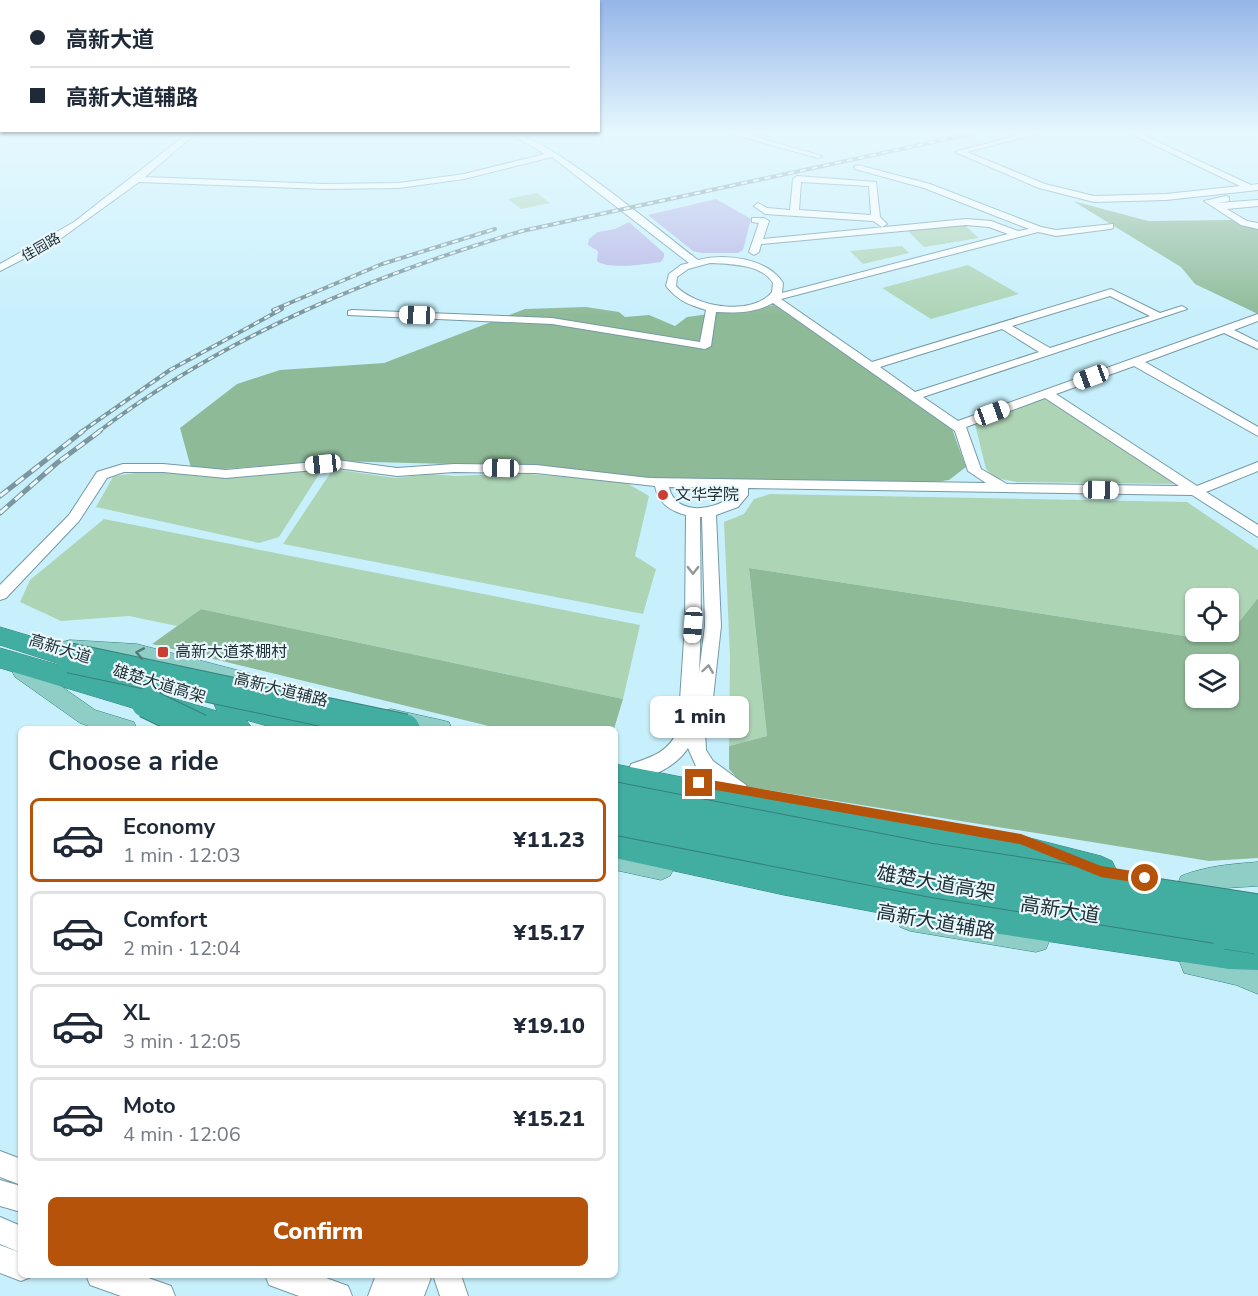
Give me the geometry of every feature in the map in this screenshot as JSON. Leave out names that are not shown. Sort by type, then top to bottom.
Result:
[{"type":"highway","name":"雄楚大道高架","points":[[6,634],[194,695],[309,726]]},
{"type":"highway","points":[[60,652],[392,726]]},
{"type":"highway","name":"雄楚大道高架","points":[[11,665],[228,726]]},
{"type":"highway","points":[[146,703],[194,726]]},
{"type":"highway","points":[[623,770],[947,839],[1026,851],[1101,871]]},
{"type":"highway","name":"雄楚大道高架","points":[[618,798],[917,856],[1258,909]]},
{"type":"highway","name":"雄楚大道高架","points":[[618,821],[788,857],[927,883],[1258,935]]},
{"type":"highway","points":[[618,845],[784,880],[954,911],[1251,953]]},
{"type":"main road","name":"高新大道","points":[[60,652],[333,726]]},
{"type":"main road","name":"高新大道辅路","points":[[60,652],[137,652],[262,686],[429,726]]},
{"type":"main road","name":"高新大道","points":[[0,664],[11,665],[204,726]]},
{"type":"main road","points":[[11,665],[95,723],[110,726]]},
{"type":"main road","points":[[623,770],[1021,839],[1101,871]]},
{"type":"main road","points":[[618,792],[796,827],[1090,877],[1111,892],[1118,902],[1115,910],[1100,917]]},
{"type":"main road","name":"高新大道","points":[[618,829],[783,863],[1100,917],[1251,953]]},
{"type":"main road","name":"高新大道辅路","points":[[618,859],[956,928],[1236,971],[1258,981]]},
{"type":"main road","points":[[1028,866],[1101,871],[1258,896]]},
{"type":"main road","points":[[1190,885],[1226,876],[1258,874]]},
{"type":"street","name":"佳园路","points":[[0,267],[84,217],[113,193]]},
{"type":"street","name":"佳园路","points":[[0,267],[27,256],[77,226],[118,193]]},
{"type":"street","points":[[605,193],[694,263]]},
{"type":"street","points":[[794,213],[796,193]]},
{"type":"street","points":[[874,193],[876,218],[888,230]]},
{"type":"street","points":[[946,193],[1038,229],[1056,233],[1110,226]]},
{"type":"street","points":[[1068,193],[1080,197],[1114,199],[1197,193]]},
{"type":"street","points":[[1257,204],[1242,198],[1208,201],[1244,223],[1258,226]]},
{"type":"street","points":[[1218,207],[1257,204]]},
{"type":"street","points":[[1229,214],[1257,204]]},
{"type":"street","points":[[758,206],[765,211],[876,218]]},
{"type":"street","points":[[750,264],[764,220],[755,220]]},
{"type":"street","points":[[757,242],[979,222],[1016,234]]},
{"type":"street","points":[[773,298],[778,290],[777,281],[770,274],[750,264],[727,260],[694,263],[673,275],[670,283],[673,291],[681,299],[711,309],[747,309],[773,298],[1038,229]]},
{"type":"street","points":[[871,366],[1112,292],[1158,316]]},
{"type":"street","points":[[773,298],[961,429],[975,471],[1005,488]]},
{"type":"street","points":[[352,313],[552,321],[705,346],[711,309]]},
{"type":"street","points":[[914,396],[1182,309]]},
{"type":"street","points":[[956,426],[1258,317]]},
{"type":"street","points":[[1003,325],[1048,352]]},
{"type":"street","points":[[1224,329],[1258,346]]},
{"type":"street","points":[[1135,362],[1258,432]]},
{"type":"street","points":[[1047,393],[1258,532]]},
{"type":"street","points":[[0,594],[74,518],[102,475],[123,468],[163,468],[226,474],[323,464],[397,472],[454,468],[536,469],[661,482],[1196,492],[1258,466]]},
{"type":"street","points":[[950,487],[975,471]]},
{"type":"street","points":[[661,482],[662,492],[668,501],[678,507],[701,512],[725,508],[735,503],[741,495],[741,483]]},
{"type":"street","points":[[623,770],[660,764],[682,745],[687,730],[701,512]]},
{"type":"street","points":[[701,512],[713,626],[703,707],[696,731],[697,751],[706,767],[739,791]]},
{"type":"street","points":[[0,1164],[18,1171]]},
{"type":"street","points":[[0,1193],[18,1198]]},
{"type":"street","points":[[0,1230],[18,1239]]},
{"type":"street","points":[[0,1259],[18,1266]]},
{"type":"street","points":[[108,1278],[161,1296]]},
{"type":"street","points":[[287,1278],[338,1296]]},
{"type":"street","points":[[382,1296],[389,1278]]},
{"type":"street","points":[[410,1296],[417,1278]]},
{"type":"street","points":[[448,1278],[454,1296]]},
{"type":"green space","points":[[538,193],[550,203],[521,209],[508,199]]},
{"type":"green space","points":[[1073,201],[1148,221],[1232,220],[1258,229],[1258,314],[1195,284],[1181,267]]},
{"type":"green space","points":[[963,224],[979,238],[924,247],[907,230]]},
{"type":"green space","points":[[902,246],[909,253],[863,264],[850,251]]},
{"type":"green space","points":[[968,265],[1019,294],[931,319],[882,288]]},
{"type":"green space","points":[[775,305],[952,429],[966,467],[949,480],[929,483],[654,478],[533,466],[332,461],[223,469],[191,468],[180,428],[237,384],[280,370],[384,363],[525,309],[586,307],[619,312],[625,317],[649,315],[675,326],[687,317]]},
{"type":"green space","points":[[1046,398],[1176,484],[1017,482],[995,478],[986,469],[975,424]]},
{"type":"green space","points":[[323,468],[279,537],[259,543],[96,507],[113,477],[128,474],[154,472],[232,478]]},
{"type":"green space","points":[[333,469],[395,478],[431,474],[455,476],[518,473],[625,482],[649,496],[635,556],[656,569],[643,614],[283,544]]},
{"type":"green space","points":[[770,494],[1187,502],[1258,550],[1258,598],[1239,622],[1239,588],[1185,588],[1185,636],[749,568],[767,736],[729,746],[730,657],[724,522],[744,514],[754,499]]},
{"type":"green space","points":[[104,519],[640,625],[623,699],[201,609],[177,626],[129,616],[61,621],[20,602],[30,580]]},
{"type":"green space","points":[[749,568],[1185,636],[1185,642],[1239,642],[1239,622],[1258,598],[1258,858],[1209,861],[744,786],[729,769],[729,746],[767,736]]},
{"type":"green space","points":[[201,609],[623,699],[615,726],[489,726],[152,644]]},
{"type":"water","points":[[716,199],[751,219],[743,250],[738,253],[693,251],[648,215]]},
{"type":"water","points":[[629,222],[664,253],[661,262],[618,266],[597,261],[598,251],[588,245],[589,239],[598,232],[615,229]]},
{"type":"railway","points":[[98,432],[197,366],[301,312],[355,289],[522,231],[695,193]]},
{"type":"railway","points":[[273,310],[382,264],[495,229]]},
{"type":"railway","points":[[81,432],[170,370],[282,309]]},
{"type":"railway","points":[[0,496],[83,431]]},
{"type":"railway","points":[[0,513],[57,463],[100,431]]},
{"type":"place","name":"文华学院","points":[[663,495]]},
{"type":"place","name":"高新大道茶棚村","points":[[163,652]]},
{"type":"route","points":[[699,783],[1021,839],[1101,871],[1145,878]]}]
